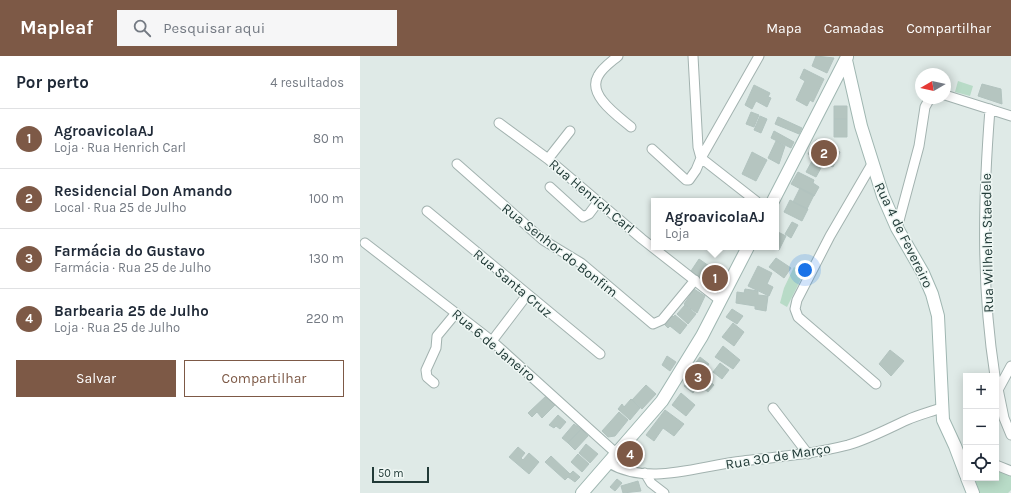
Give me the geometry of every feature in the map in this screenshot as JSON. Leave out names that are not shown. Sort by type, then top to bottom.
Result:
[{"type":"street","points":[[618,56],[597,76],[595,84],[598,97],[630,127]]},
{"type":"street","points":[[693,56],[698,147],[701,158],[752,198]]},
{"type":"street","points":[[652,149],[686,180],[692,177],[701,158],[759,56]]},
{"type":"street","points":[[775,198],[847,58]]},
{"type":"street","name":"Rua 4 de Fevereiro","points":[[847,58],[861,126],[882,196],[898,228],[924,273],[932,294],[938,316],[941,408],[947,432],[961,449],[963,460]]},
{"type":"street","points":[[951,97],[1011,116]]},
{"type":"street","points":[[898,228],[919,146],[927,104]]},
{"type":"street","name":"Rua Wilhelm Staedele","points":[[990,109],[984,184],[984,255],[987,318],[996,373]]},
{"type":"street","name":"Rua Henrich Carl","points":[[499,123],[548,160],[651,245]]},
{"type":"street","points":[[548,160],[570,131]]},
{"type":"street","name":"Rua Senhor do Bonfim","points":[[457,164],[543,240],[581,263],[653,324],[662,320],[695,280]]},
{"type":"street","points":[[872,164],[828,241],[797,300],[795,310],[798,317],[876,384]]},
{"type":"street","points":[[550,188],[583,217],[589,214],[598,202]]},
{"type":"street","name":"Rua Santa Cruz","points":[[426,210],[600,354]]},
{"type":"street","name":"Rua 6 de Janeiro","points":[[366,243],[492,341],[613,458]]},
{"type":"street","name":"Rua Henrich Carl","points":[[658,250],[721,301]]},
{"type":"street","points":[[582,493],[662,401],[686,365],[746,250]]},
{"type":"street","points":[[492,341],[527,295]]},
{"type":"street","points":[[434,382],[427,377],[426,370],[436,348],[437,336],[456,313]]},
{"type":"street","points":[[999,388],[1011,366]]},
{"type":"street","points":[[999,395],[1004,418],[1011,435]]},
{"type":"street","points":[[773,408],[808,454]]},
{"type":"street","name":"Rua 30 de Março","points":[[613,458],[617,468],[645,473],[671,473],[742,461],[808,454],[848,445],[876,436],[908,420],[941,408]]},
{"type":"street","points":[[999,466],[1011,471]]},
{"type":"street","points":[[645,473],[651,483],[664,493]]},
{"type":"street","name":"Rua 4 de Fevereiro","points":[[968,481],[973,493]]},
{"type":"green space","points":[[958,81],[973,86],[970,96],[955,92]]},
{"type":"green space","points":[[794,267],[804,273],[787,307],[780,303],[784,288]]},
{"type":"green space","points":[[999,471],[1011,475],[1011,490],[1008,493],[977,493],[972,481],[999,481]]},
{"type":"building","points":[[816,56],[834,58],[827,73],[812,66]]},
{"type":"building","points":[[804,69],[824,79],[813,102],[810,100],[807,106],[796,100],[805,81],[800,78]]},
{"type":"building","points":[[982,84],[1001,89],[1002,104],[978,96]]},
{"type":"building","points":[[754,85],[770,93],[768,97],[771,98],[767,107],[756,101],[752,109],[745,105]]},
{"type":"building","points":[[834,106],[847,106],[847,119],[834,119]]},
{"type":"building","points":[[751,112],[759,115],[754,127],[746,124]]},
{"type":"building","points":[[760,116],[767,119],[761,133],[754,130]]},
{"type":"building","points":[[778,117],[802,128],[799,134],[775,124]]},
{"type":"building","points":[[834,119],[847,119],[847,137],[834,137]]},
{"type":"building","points":[[774,131],[794,142],[791,148],[771,138]]},
{"type":"building","points":[[816,140],[840,152],[833,167],[808,154]]},
{"type":"building","points":[[776,141],[785,146],[779,164],[768,158]]},
{"type":"building","points":[[752,152],[767,160],[756,181],[742,174]]},
{"type":"building","points":[[812,161],[822,166],[816,177],[806,172]]},
{"type":"building","points":[[798,172],[814,180],[813,183],[819,187],[814,196],[791,184]]},
{"type":"building","points":[[800,188],[814,195],[807,209],[793,202]]},
{"type":"building","points":[[790,200],[808,209],[802,221],[784,212]]},
{"type":"building","points":[[792,222],[798,225],[791,238],[785,234]]},
{"type":"building","points":[[779,232],[786,236],[779,250]]},
{"type":"building","points":[[776,258],[791,268],[784,278],[769,267]]},
{"type":"building","points":[[699,259],[722,275],[715,286],[703,278],[707,272],[704,270],[699,277],[691,271]]},
{"type":"building","points":[[758,266],[772,273],[767,284],[773,287],[769,296],[748,286]]},
{"type":"building","points":[[694,289],[705,296],[697,313],[684,304]]},
{"type":"building","points":[[745,289],[758,291],[758,295],[768,296],[766,311],[755,309],[755,306],[736,303],[737,292],[744,293]]},
{"type":"building","points":[[685,305],[696,314],[688,324],[677,314]]},
{"type":"building","points":[[732,309],[743,316],[737,324],[726,317]]},
{"type":"building","points":[[671,315],[673,317],[675,315],[687,325],[680,334],[670,326],[668,328],[664,324]]},
{"type":"building","points":[[733,323],[744,332],[734,346],[722,337]]},
{"type":"building","points":[[723,346],[740,360],[733,369],[715,357]]},
{"type":"building","points":[[890,350],[904,361],[891,376],[879,364]]},
{"type":"building","points":[[667,356],[676,362],[670,371],[662,365]]},
{"type":"building","points":[[700,357],[709,364],[703,372],[694,365]]},
{"type":"building","points":[[720,363],[729,370],[722,379],[713,372]]},
{"type":"building","points":[[699,372],[714,385],[708,392],[692,379]]},
{"type":"building","points":[[689,380],[698,387],[693,393],[684,386]]},
{"type":"building","points":[[646,385],[656,394],[642,409],[632,400]]},
{"type":"building","points":[[681,393],[695,405],[686,416],[672,405]]},
{"type":"building","points":[[546,396],[555,405],[542,418],[537,412],[532,417],[528,413]]},
{"type":"building","points":[[631,399],[640,408],[630,420],[618,409],[622,404],[624,407]]},
{"type":"building","points":[[665,410],[684,424],[674,436],[663,428],[654,441],[646,435]]},
{"type":"building","points":[[619,412],[628,420],[615,436],[608,437],[602,431]]},
{"type":"building","points":[[558,415],[566,422],[560,429],[556,426],[554,428],[549,425]]},
{"type":"building","points":[[574,424],[581,429],[568,443],[562,438]]},
{"type":"building","points":[[581,429],[588,436],[575,450],[568,443]]},
{"type":"building","points":[[586,444],[598,454],[590,463],[579,453]]},
{"type":"building","points":[[633,444],[645,455],[635,466],[626,465],[620,460]]},
{"type":"building","points":[[518,447],[525,453],[521,458],[523,460],[529,453],[539,462],[529,474],[509,457]]},
{"type":"building","points":[[578,454],[589,464],[582,472],[571,462]]},
{"type":"building","points":[[551,456],[570,474],[573,471],[580,477],[575,482],[568,477],[565,480],[545,462]]},
{"type":"building","points":[[617,479],[622,483],[615,491],[610,487]]},
{"type":"building","points":[[638,481],[641,491],[623,493],[621,486]]},
{"type":"place","name":"Residencial Don Amando","points":[[824,153]]},
{"type":"place","name":"AgroavicolaAJ","points":[[715,278]]},
{"type":"place","name":"Farmácia do Gustavo","points":[[698,377]]},
{"type":"place","name":"Barbearia 25 de Julho","points":[[630,454]]}]
